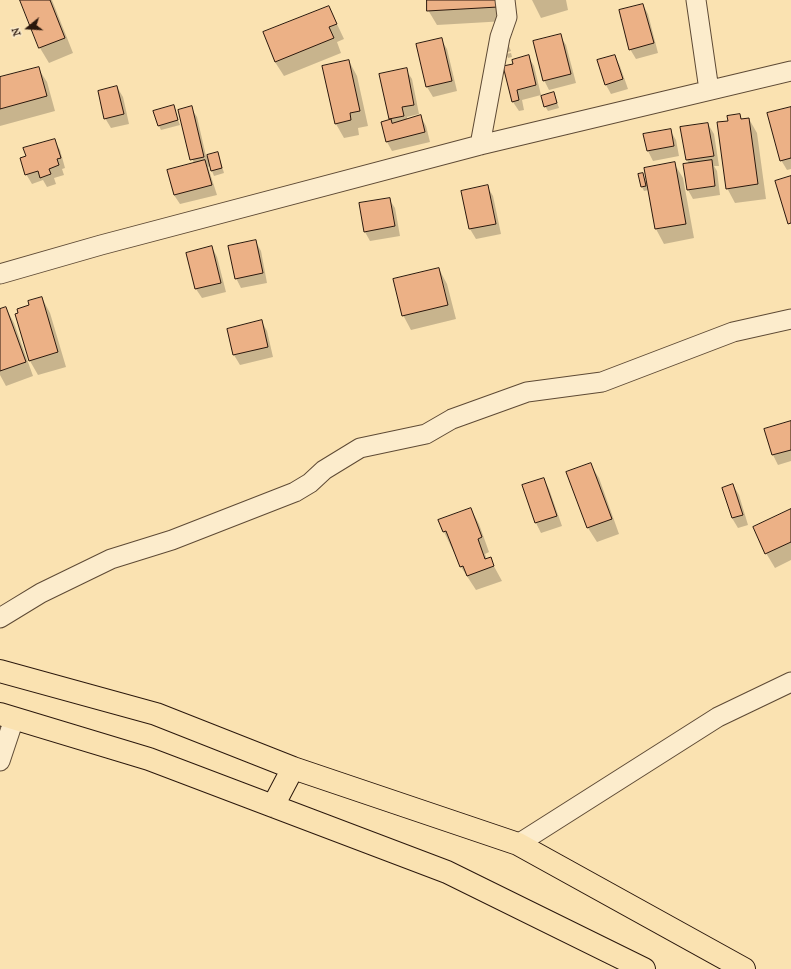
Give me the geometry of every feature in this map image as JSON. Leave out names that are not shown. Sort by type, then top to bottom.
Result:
[{"type":"highway","points":[[0,671],[156,714],[293,768],[518,844],[744,969]]},
{"type":"highway","points":[[7,717],[149,759],[447,872],[644,969]]},
{"type":"highway","points":[[273,806],[293,768]]},
{"type":"street","points":[[480,145],[500,37],[507,16],[505,0]]},
{"type":"street","points":[[696,0],[709,90]]},
{"type":"street","points":[[0,274],[116,241],[480,145],[791,71]]},
{"type":"street","points":[[0,618],[41,593],[111,559],[172,540],[295,492],[310,483],[324,470],[360,448],[426,434],[452,419],[527,392],[602,382],[733,332],[791,319]]},
{"type":"street","points":[[518,844],[718,717],[791,682]]},
{"type":"street","points":[[0,761],[7,717]]},
{"type":"building","points":[[20,0],[50,0],[65,38],[39,48]]},
{"type":"building","points":[[427,0],[497,0],[498,7],[427,11]]},
{"type":"building","points":[[643,4],[654,43],[629,50],[619,10]]},
{"type":"building","points":[[329,6],[337,24],[329,27],[334,38],[275,62],[263,32]]},
{"type":"building","points":[[561,34],[571,74],[543,81],[533,41]]},
{"type":"building","points":[[442,38],[452,81],[426,87],[416,44]]},
{"type":"building","points":[[529,55],[536,85],[517,90],[519,100],[512,102],[503,66],[513,64],[512,60]]},
{"type":"building","points":[[615,55],[623,79],[605,85],[597,60]]},
{"type":"building","points":[[349,60],[360,111],[350,113],[351,120],[335,124],[322,66]]},
{"type":"building","points":[[39,67],[47,96],[0,109],[0,77]]},
{"type":"building","points":[[407,68],[414,105],[402,107],[404,116],[389,119],[379,74]]},
{"type":"building","points":[[117,86],[124,114],[104,119],[98,91]]},
{"type":"building","points":[[554,92],[557,103],[544,107],[541,96]]},
{"type":"building","points":[[174,105],[178,120],[158,126],[153,111]]},
{"type":"building","points":[[192,106],[204,157],[190,160],[178,110]]},
{"type":"building","points":[[791,107],[791,158],[780,161],[767,113]]},
{"type":"building","points":[[740,114],[741,119],[749,118],[758,184],[726,189],[717,122],[728,121],[727,116]]},
{"type":"building","points":[[421,115],[425,132],[386,142],[381,122],[391,119],[392,123]]},
{"type":"building","points":[[708,123],[714,156],[686,160],[680,127]]},
{"type":"building","points":[[671,129],[674,146],[647,151],[643,134]]},
{"type":"building","points":[[55,139],[61,158],[57,159],[59,165],[49,169],[51,174],[40,178],[38,171],[25,175],[20,158],[26,156],[23,148]]},
{"type":"building","points":[[218,152],[222,168],[211,171],[207,155]]},
{"type":"building","points":[[205,160],[212,185],[174,195],[167,170]]},
{"type":"building","points":[[712,160],[715,186],[687,190],[683,164]]},
{"type":"building","points":[[675,162],[686,224],[655,229],[644,168]]},
{"type":"building","points":[[643,173],[646,186],[641,187],[638,174]]},
{"type":"building","points":[[791,176],[791,223],[788,224],[775,181]]},
{"type":"building","points":[[488,185],[496,224],[469,229],[461,191]]},
{"type":"building","points":[[390,198],[395,226],[364,232],[359,203]]},
{"type":"building","points":[[256,240],[263,273],[235,279],[228,246]]},
{"type":"building","points":[[212,246],[221,283],[195,289],[186,253]]},
{"type":"building","points":[[439,268],[448,305],[402,316],[393,279]]},
{"type":"building","points":[[42,297],[58,352],[29,361],[15,314],[18,313],[17,309],[29,305],[28,301]]},
{"type":"building","points":[[6,307],[26,362],[0,371],[0,309]]},
{"type":"building","points":[[262,320],[268,347],[233,355],[227,329]]},
{"type":"building","points":[[791,421],[791,450],[772,455],[764,429]]},
{"type":"building","points":[[591,463],[612,519],[587,528],[566,472]]},
{"type":"building","points":[[544,478],[557,516],[535,523],[522,485]]},
{"type":"building","points":[[733,484],[743,515],[732,518],[722,488]]},
{"type":"building","points":[[471,508],[482,537],[478,539],[485,559],[491,557],[494,566],[467,576],[463,566],[460,567],[446,531],[443,532],[438,520]]},
{"type":"building","points":[[791,509],[791,542],[765,554],[753,527]]}]
